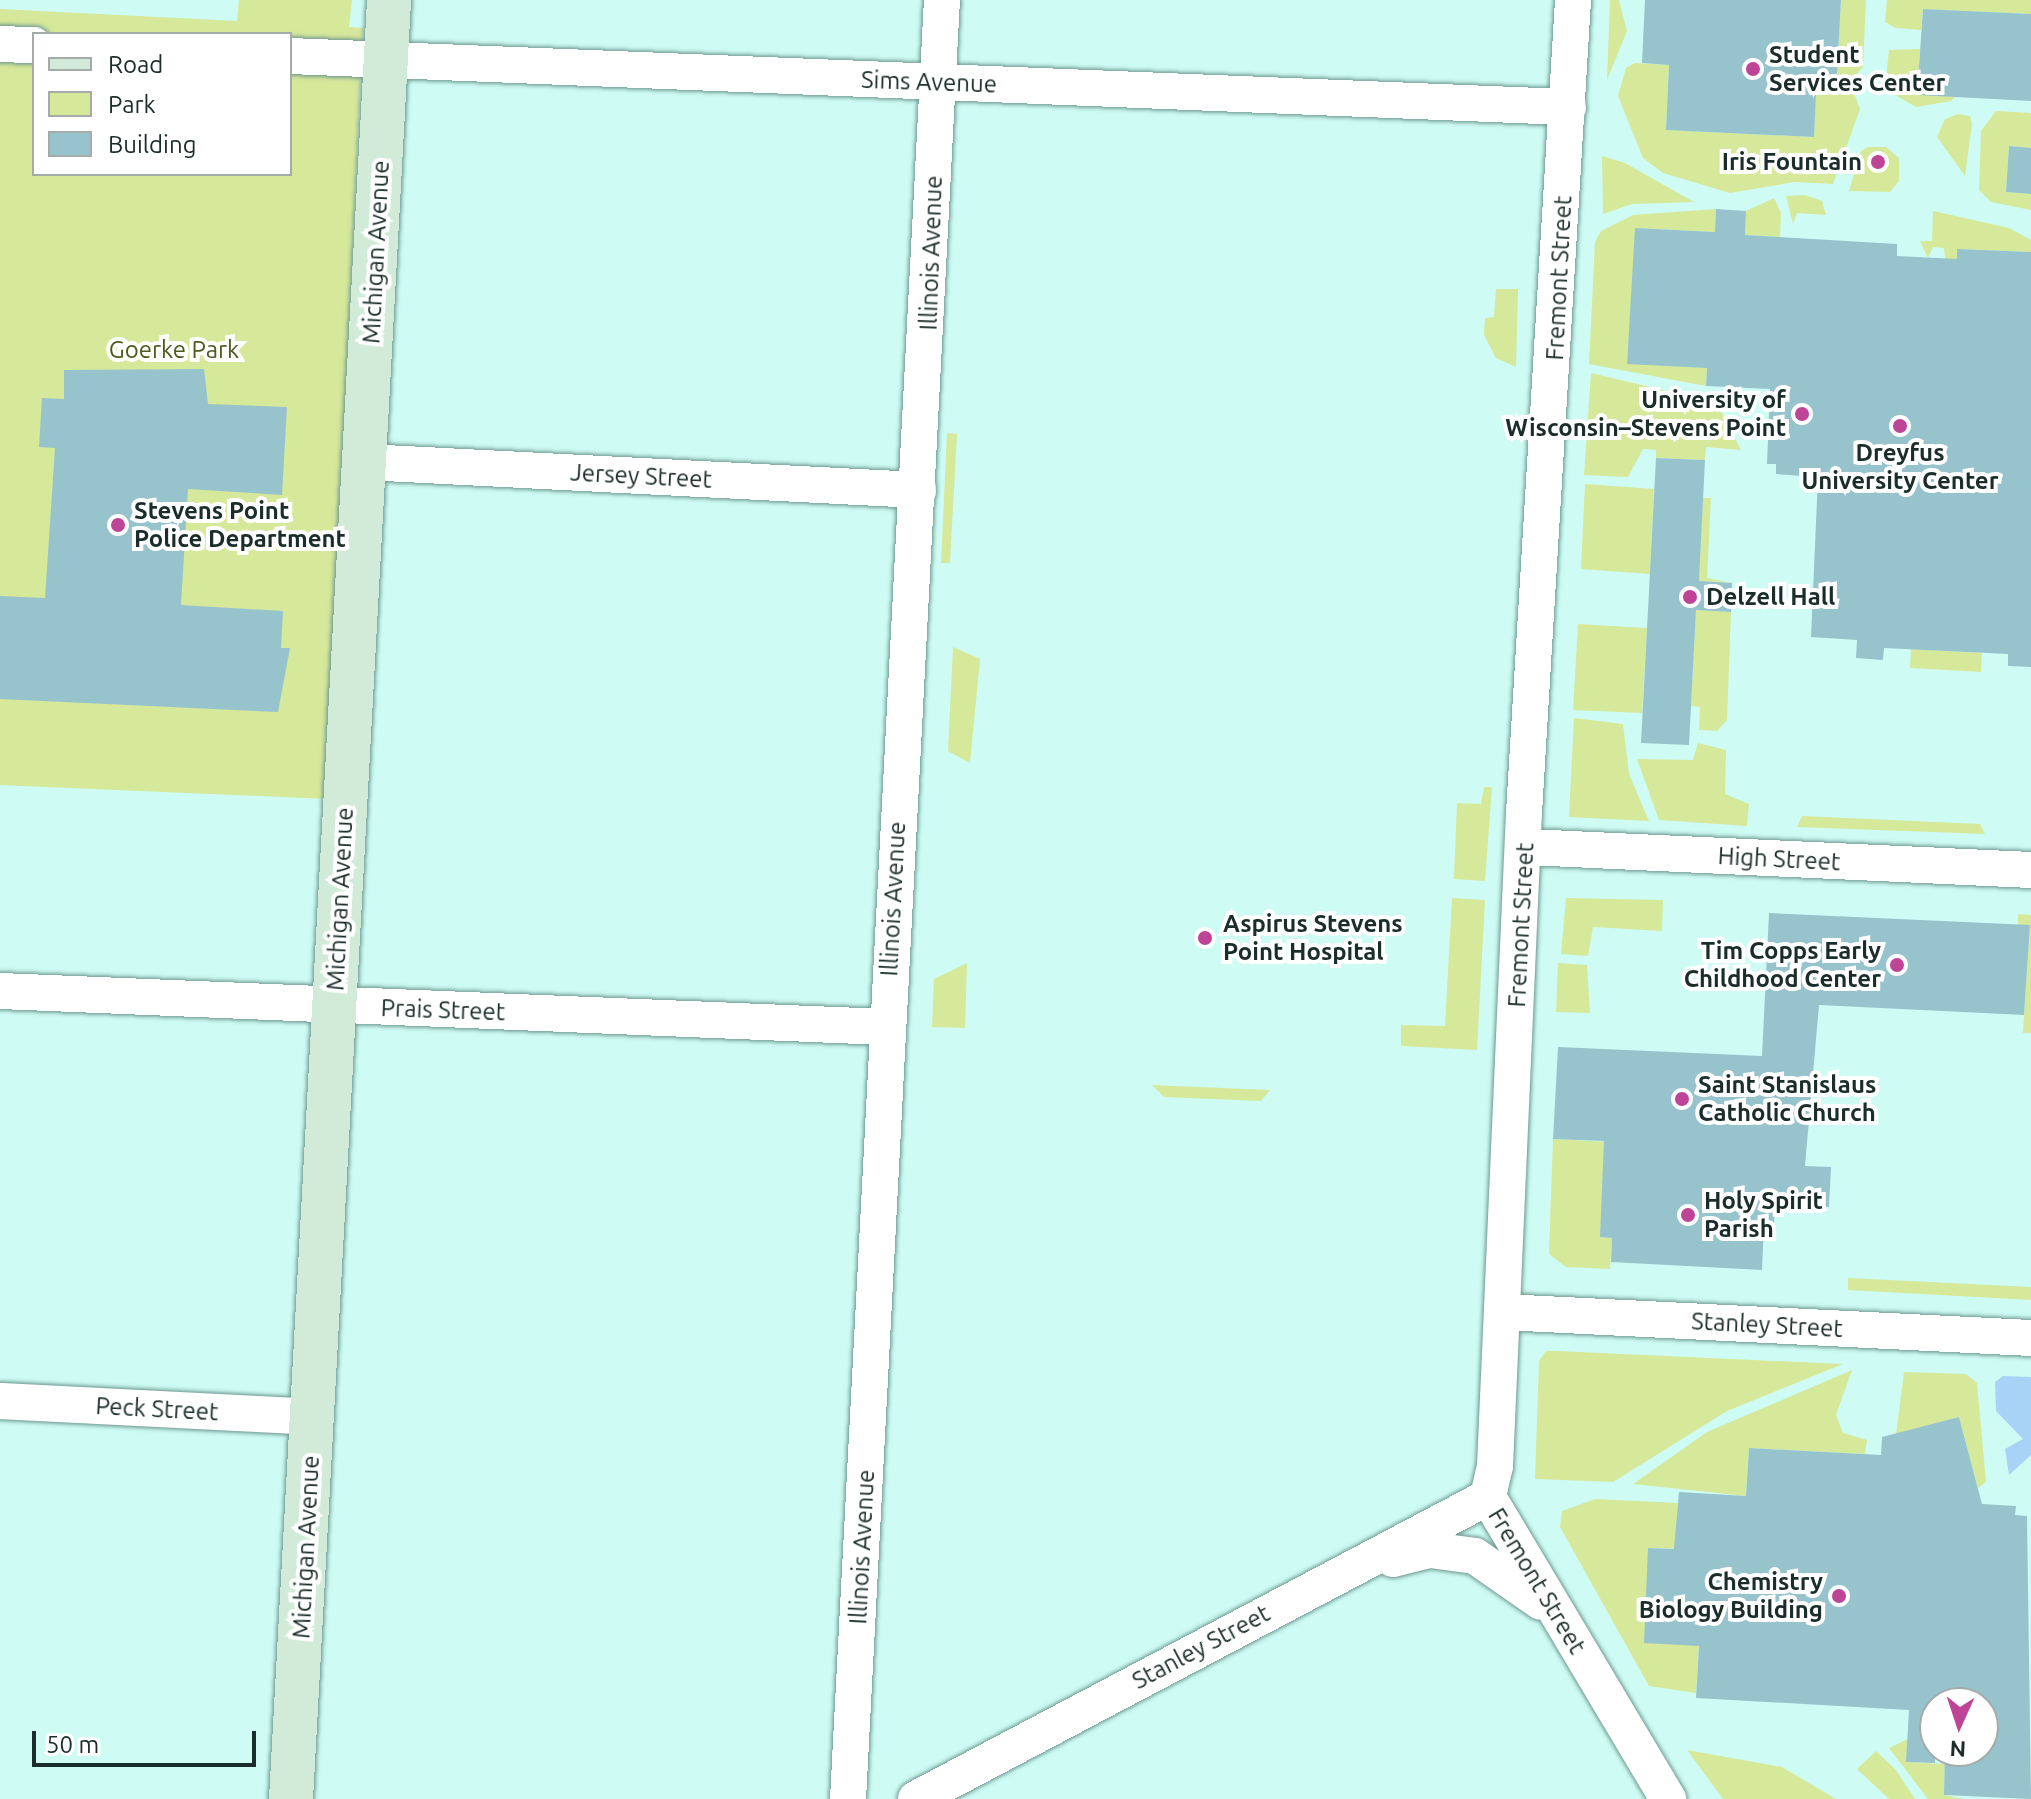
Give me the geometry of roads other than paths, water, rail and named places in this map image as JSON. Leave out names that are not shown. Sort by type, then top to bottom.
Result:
[{"type":"street","name":"Michigan Avenue","points":[[291,1799],[389,0]]},
{"type":"street","name":"Illinois Avenue","points":[[848,1799],[942,0]]},
{"type":"street","name":"Fremont Street","points":[[1573,0],[1503,1312],[1488,1497],[1563,1622],[1625,1737],[1668,1799]]},
{"type":"street","points":[[0,44],[32,45]]},
{"type":"street","name":"Sims Avenue","points":[[292,56],[1568,107]]},
{"type":"street","name":"Jersey Street","points":[[365,462],[918,490]]},
{"type":"street","name":"High Street","points":[[1527,847],[2031,870]]},
{"type":"street","name":"Prais Street","points":[[0,991],[886,1027]]},
{"type":"street","name":"Stanley Street","points":[[1503,1312],[2031,1338]]},
{"type":"street","name":"Peck Street","points":[[0,1401],[314,1417]]},
{"type":"street","name":"Stanley Street","points":[[916,1799],[1488,1497]]},
{"type":"street","points":[[1335,1577],[1409,1553],[1447,1550],[1498,1569],[1563,1622]]},
{"type":"water","points":[[2003,1376],[2031,1377],[2031,1455],[2009,1475],[2005,1449],[2023,1439],[1996,1411],[1995,1382]]},
{"type":"place","name":"Student Services Center","points":[[1753,69]]},
{"type":"place","name":"Iris Fountain","points":[[1878,162]]},
{"type":"place","name":"University of Wisconsin–Stevens Point","points":[[1802,414]]},
{"type":"place","name":"Dreyfus University Center","points":[[1900,426]]},
{"type":"place","name":"Stevens Point Police Department","points":[[118,525]]},
{"type":"place","name":"Delzell Hall","points":[[1690,597]]},
{"type":"place","name":"Aspirus Stevens Point Hospital","points":[[1205,938]]},
{"type":"place","name":"Tim Copps Early Childhood Center","points":[[1897,965]]},
{"type":"place","name":"Saint Stanislaus Catholic Church","points":[[1682,1099]]},
{"type":"place","name":"Holy Spirit Parish","points":[[1688,1215]]},
{"type":"place","name":"Chemistry Biology Building","points":[[1839,1596]]},
{"type":"park label","name":"Goerke Park","points":[[174,350]]}]
